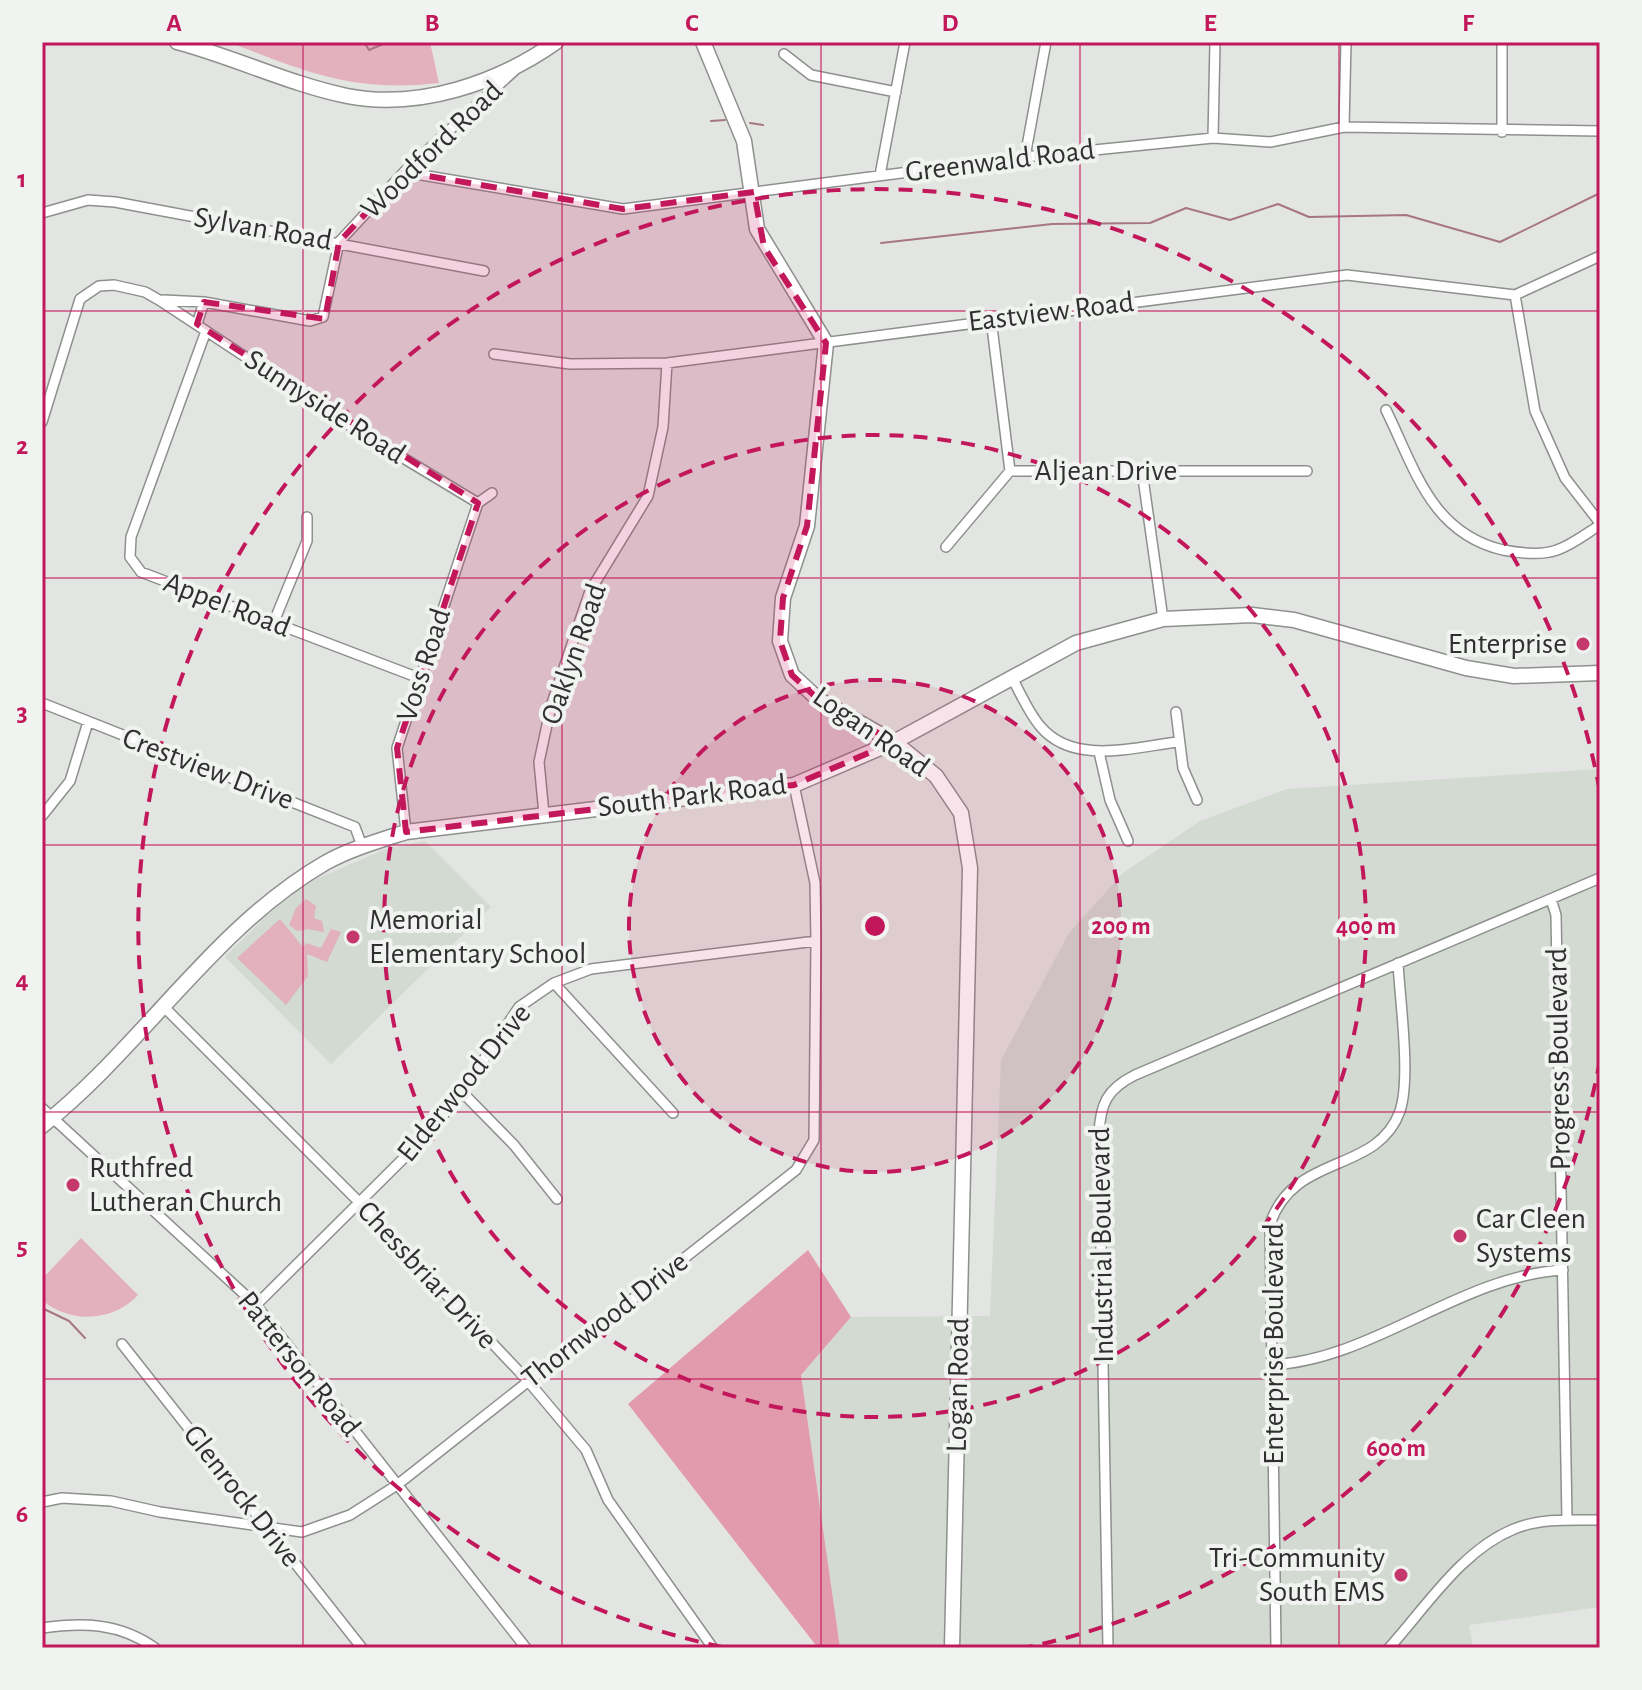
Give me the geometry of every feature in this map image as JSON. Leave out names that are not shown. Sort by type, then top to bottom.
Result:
[{"type":"street","points":[[177,42],[317,88],[364,99],[439,93],[474,85],[516,68],[556,42]]},
{"type":"street","points":[[703,42],[744,141],[754,192],[757,229],[764,247],[826,343]]},
{"type":"street","points":[[880,175],[905,42]]},
{"type":"street","points":[[1025,157],[1046,42]]},
{"type":"street","points":[[1213,138],[1215,42]]},
{"type":"street","points":[[1344,127],[1346,42]]},
{"type":"street","points":[[1502,42],[1502,132]]},
{"type":"street","points":[[784,54],[811,75],[896,92]]},
{"type":"street","name":"Woodford Road","points":[[204,302],[319,320],[326,312],[339,242],[404,172],[502,85],[516,68]]},
{"type":"street","name":"Greenwald Road","points":[[404,172],[623,209],[1025,157],[1213,138],[1270,142],[1344,127],[1502,132],[1600,131]]},
{"type":"street","name":"Sylvan Road","points":[[42,213],[95,200],[339,242],[484,271]]},
{"type":"street","points":[[1386,410],[1426,493],[1449,524],[1481,544],[1519,553],[1557,550],[1600,524],[1565,478],[1535,411],[1515,295],[1600,256]]},
{"type":"street","name":"Eastview Road","points":[[494,354],[570,364],[667,363],[1347,275],[1515,295]]},
{"type":"street","points":[[42,422],[80,299],[99,286],[114,285],[145,292],[159,300],[204,302],[201,328]]},
{"type":"street","name":"Sunnyside Road","points":[[159,300],[355,429],[478,503]]},
{"type":"street","name":"Aljean Drive","points":[[991,319],[1010,471],[1307,471]]},
{"type":"street","name":"Appel Road","points":[[201,328],[131,537],[130,557],[141,572],[419,678]]},
{"type":"street","name":"Logan Road","points":[[826,343],[807,526],[783,598],[780,641],[792,675],[819,700],[894,742],[936,776],[961,813],[970,868],[952,1648]]},
{"type":"street","name":"Oaklyn Road","points":[[544,814],[539,762],[551,706],[590,591],[648,496],[663,427],[667,363]]},
{"type":"street","points":[[946,547],[1010,471]]},
{"type":"street","points":[[1142,471],[1163,619]]},
{"type":"street","points":[[478,503],[492,493]]},
{"type":"street","name":"Voss Road","points":[[406,832],[397,748],[478,503]]},
{"type":"street","points":[[273,624],[307,541],[307,517]]},
{"type":"street","name":"South Park Road","points":[[46,1117],[164,1007],[244,925],[298,881],[362,846],[406,832],[794,785],[894,742],[1076,643],[1163,619],[1252,615],[1294,620],[1466,668],[1514,676],[1600,673]]},
{"type":"street","points":[[1011,676],[1040,727],[1065,745],[1099,752],[1178,742]]},
{"type":"street","name":"Crestview Drive","points":[[42,703],[355,827],[362,846]]},
{"type":"street","points":[[1176,712],[1183,768],[1197,800]]},
{"type":"street","points":[[42,816],[70,781],[88,722]]},
{"type":"street","points":[[1099,752],[1110,800],[1128,841]]},
{"type":"street","name":"Thornwood Drive","points":[[42,1502],[62,1498],[111,1501],[160,1512],[302,1532],[350,1515],[397,1485],[796,1170],[814,1140],[816,941],[815,883],[794,785]]},
{"type":"street","name":"Industrial Boulevard","points":[[1108,1648],[1099,1135],[1104,1100],[1112,1089],[1135,1075],[1600,878]]},
{"type":"street","name":"Progress Boulevard","points":[[1551,899],[1556,915],[1567,1519]]},
{"type":"street","name":"Elderwood Drive","points":[[256,1305],[427,1135],[462,1092],[519,1007],[554,983],[591,969],[816,941]]},
{"type":"street","name":"Enterprise Boulevard","points":[[1276,1648],[1269,1242],[1275,1209],[1296,1183],[1362,1153],[1383,1137],[1399,1112],[1404,1081],[1398,963]]},
{"type":"street","points":[[554,983],[673,1113]]},
{"type":"street","name":"Chessbriar Drive","points":[[164,1007],[359,1202],[528,1381],[586,1450],[608,1500],[713,1648]]},
{"type":"street","points":[[462,1092],[514,1145],[557,1199]]},
{"type":"street","name":"Patterson Road","points":[[46,1117],[256,1305],[525,1648]]},
{"type":"street","points":[[1271,1365],[1318,1358],[1511,1278],[1563,1270]]},
{"type":"street","name":"Glenrock Drive","points":[[122,1344],[362,1648]]},
{"type":"street","points":[[1389,1648],[1480,1547],[1517,1527],[1567,1519],[1600,1520]]},
{"type":"street","points":[[42,1628],[76,1623],[116,1628],[155,1648]]},
{"type":"highlighted area","points":[[404,172],[623,209],[754,192],[764,247],[826,343],[807,526],[783,598],[780,641],[792,675],[819,700],[894,742],[794,785],[406,832],[397,748],[478,503],[197,324],[204,302],[325,319],[339,242]]},
{"type":"shaded area","points":[[229,42],[430,42],[439,83],[381,85],[331,78]]},
{"type":"shaded area","points":[[1600,769],[1600,1607],[1469,1625],[1473,1648],[840,1648],[801,1375],[851,1317],[990,1316],[1001,1060],[1069,933],[1123,873],[1200,821],[1287,789]]},
{"type":"shaded area","name":"Memorial Elementary School","points":[[425,841],[491,907],[331,1064],[225,957],[265,917],[307,883],[386,849]]},
{"type":"shaded area","points":[[306,899],[316,906],[314,918],[322,921],[324,932],[308,929],[297,931],[289,925],[296,908]]},
{"type":"shaded area","points":[[280,919],[303,947],[306,943],[321,948],[331,929],[341,932],[327,962],[307,954],[308,976],[286,1005],[237,958]]},
{"type":"shaded area","points":[[81,1238],[138,1295],[128,1304],[116,1311],[91,1317],[65,1313],[42,1300],[42,1279]]},
{"type":"shaded area","points":[[808,1250],[851,1317],[801,1375],[840,1648],[818,1648],[628,1404]]},
{"type":"waterway","points":[[364,42],[369,50],[388,42]]},
{"type":"waterway","points":[[711,121],[725,120]]},
{"type":"waterway","points":[[750,123],[763,125]]},
{"type":"waterway","points":[[881,243],[1052,224],[1150,223],[1186,208],[1230,220],[1278,204],[1309,217],[1406,215],[1500,242],[1600,193]]},
{"type":"waterway","points":[[42,1308],[69,1321],[85,1338]]},
{"type":"place","name":"Enterprise","points":[[1583,644]]},
{"type":"place","name":"Memorial Elementary School","points":[[353,937]]},
{"type":"place","name":"Ruthfred Lutheran Church","points":[[73,1185]]},
{"type":"place","name":"Car Cleen Systems","points":[[1460,1236]]},
{"type":"place","name":"Tri-Community South EMS","points":[[1401,1575]]}]
